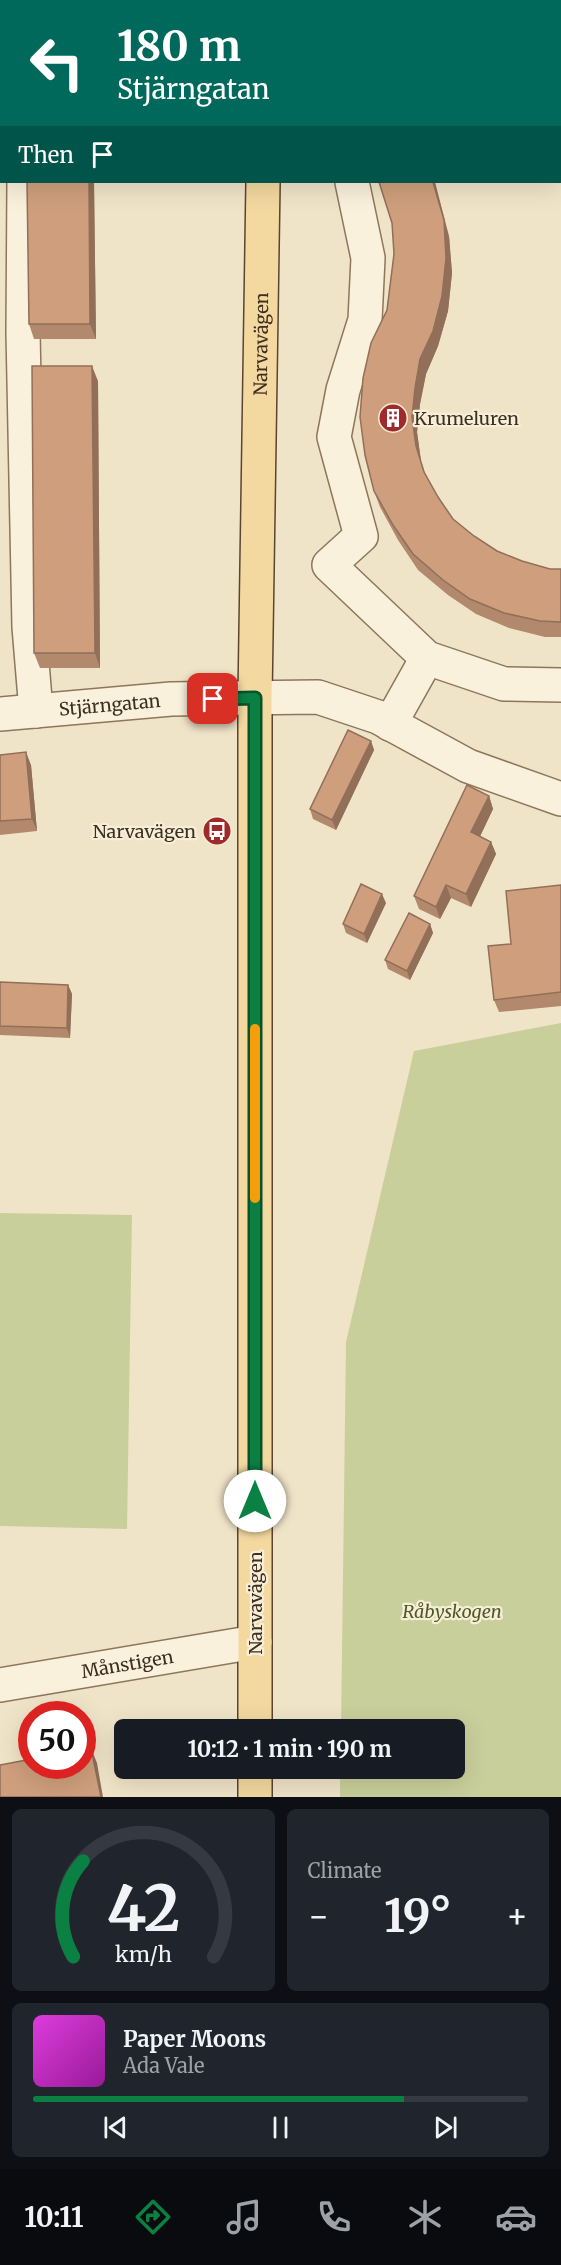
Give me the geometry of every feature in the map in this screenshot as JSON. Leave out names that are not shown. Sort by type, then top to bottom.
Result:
[{"type":"main road","name":"Narvavägen","points":[[255,1719],[255,698],[263,183]]},
{"type":"main road","points":[[255,1779],[255,1797]]},
{"type":"street","points":[[24,183],[23,332],[29,627],[36,711]]},
{"type":"street","points":[[352,183],[368,258],[365,320],[343,390],[334,437],[361,536],[329,565],[427,658],[504,684],[561,685]]},
{"type":"street","points":[[390,724],[427,658]]},
{"type":"street","name":"Stjärngatan","points":[[0,714],[171,699],[318,697],[378,717],[468,766],[561,800]]},
{"type":"street","name":"Månstigen","points":[[0,1685],[255,1642]]},
{"type":"green space","name":"Råbyskogen","points":[[561,1023],[561,1797],[340,1797],[340,1779],[465,1779],[465,1719],[341,1719],[346,1342],[414,1051]]},
{"type":"green space","points":[[0,1213],[132,1215],[127,1529],[0,1526]]},
{"type":"building","points":[[27,183],[89,183],[90,324],[29,324]]},
{"type":"building","name":"Krumeluren","points":[[379,183],[433,183],[444,220],[446,258],[442,296],[433,331],[420,359],[412,417],[416,446],[424,472],[453,519],[474,536],[497,551],[522,561],[550,569],[561,569],[561,622],[540,621],[504,613],[470,599],[443,580],[413,554],[374,491],[365,455],[360,417],[363,378],[371,343],[387,310],[394,254],[392,223]]},
{"type":"building","points":[[32,366],[92,366],[95,653],[34,653]]},
{"type":"building","points":[[348,730],[371,741],[332,820],[310,809]]},
{"type":"building","points":[[26,752],[32,819],[0,821],[0,755]]},
{"type":"building","points":[[467,785],[489,796],[471,832],[491,842],[466,894],[446,885],[436,907],[414,896]]},
{"type":"building","points":[[361,884],[382,894],[364,934],[343,924]]},
{"type":"building","points":[[561,885],[561,992],[494,1000],[488,946],[511,944],[506,891]]},
{"type":"building","points":[[409,913],[430,924],[407,971],[385,960]]},
{"type":"building","points":[[0,982],[68,985],[67,1028],[0,1026]]},
{"type":"building","points":[[18,1762],[18,1779],[96,1779],[96,1772],[101,1797],[0,1797],[0,1765]]},
{"type":"slow traffic","points":[[255,1029],[255,1198]]},
{"type":"place","name":"Krumeluren","points":[[393,418]]},
{"type":"place","name":"Narvavägen","points":[[217,831]]},
{"type":"route","points":[[213,699],[255,698],[255,1501]]}]
